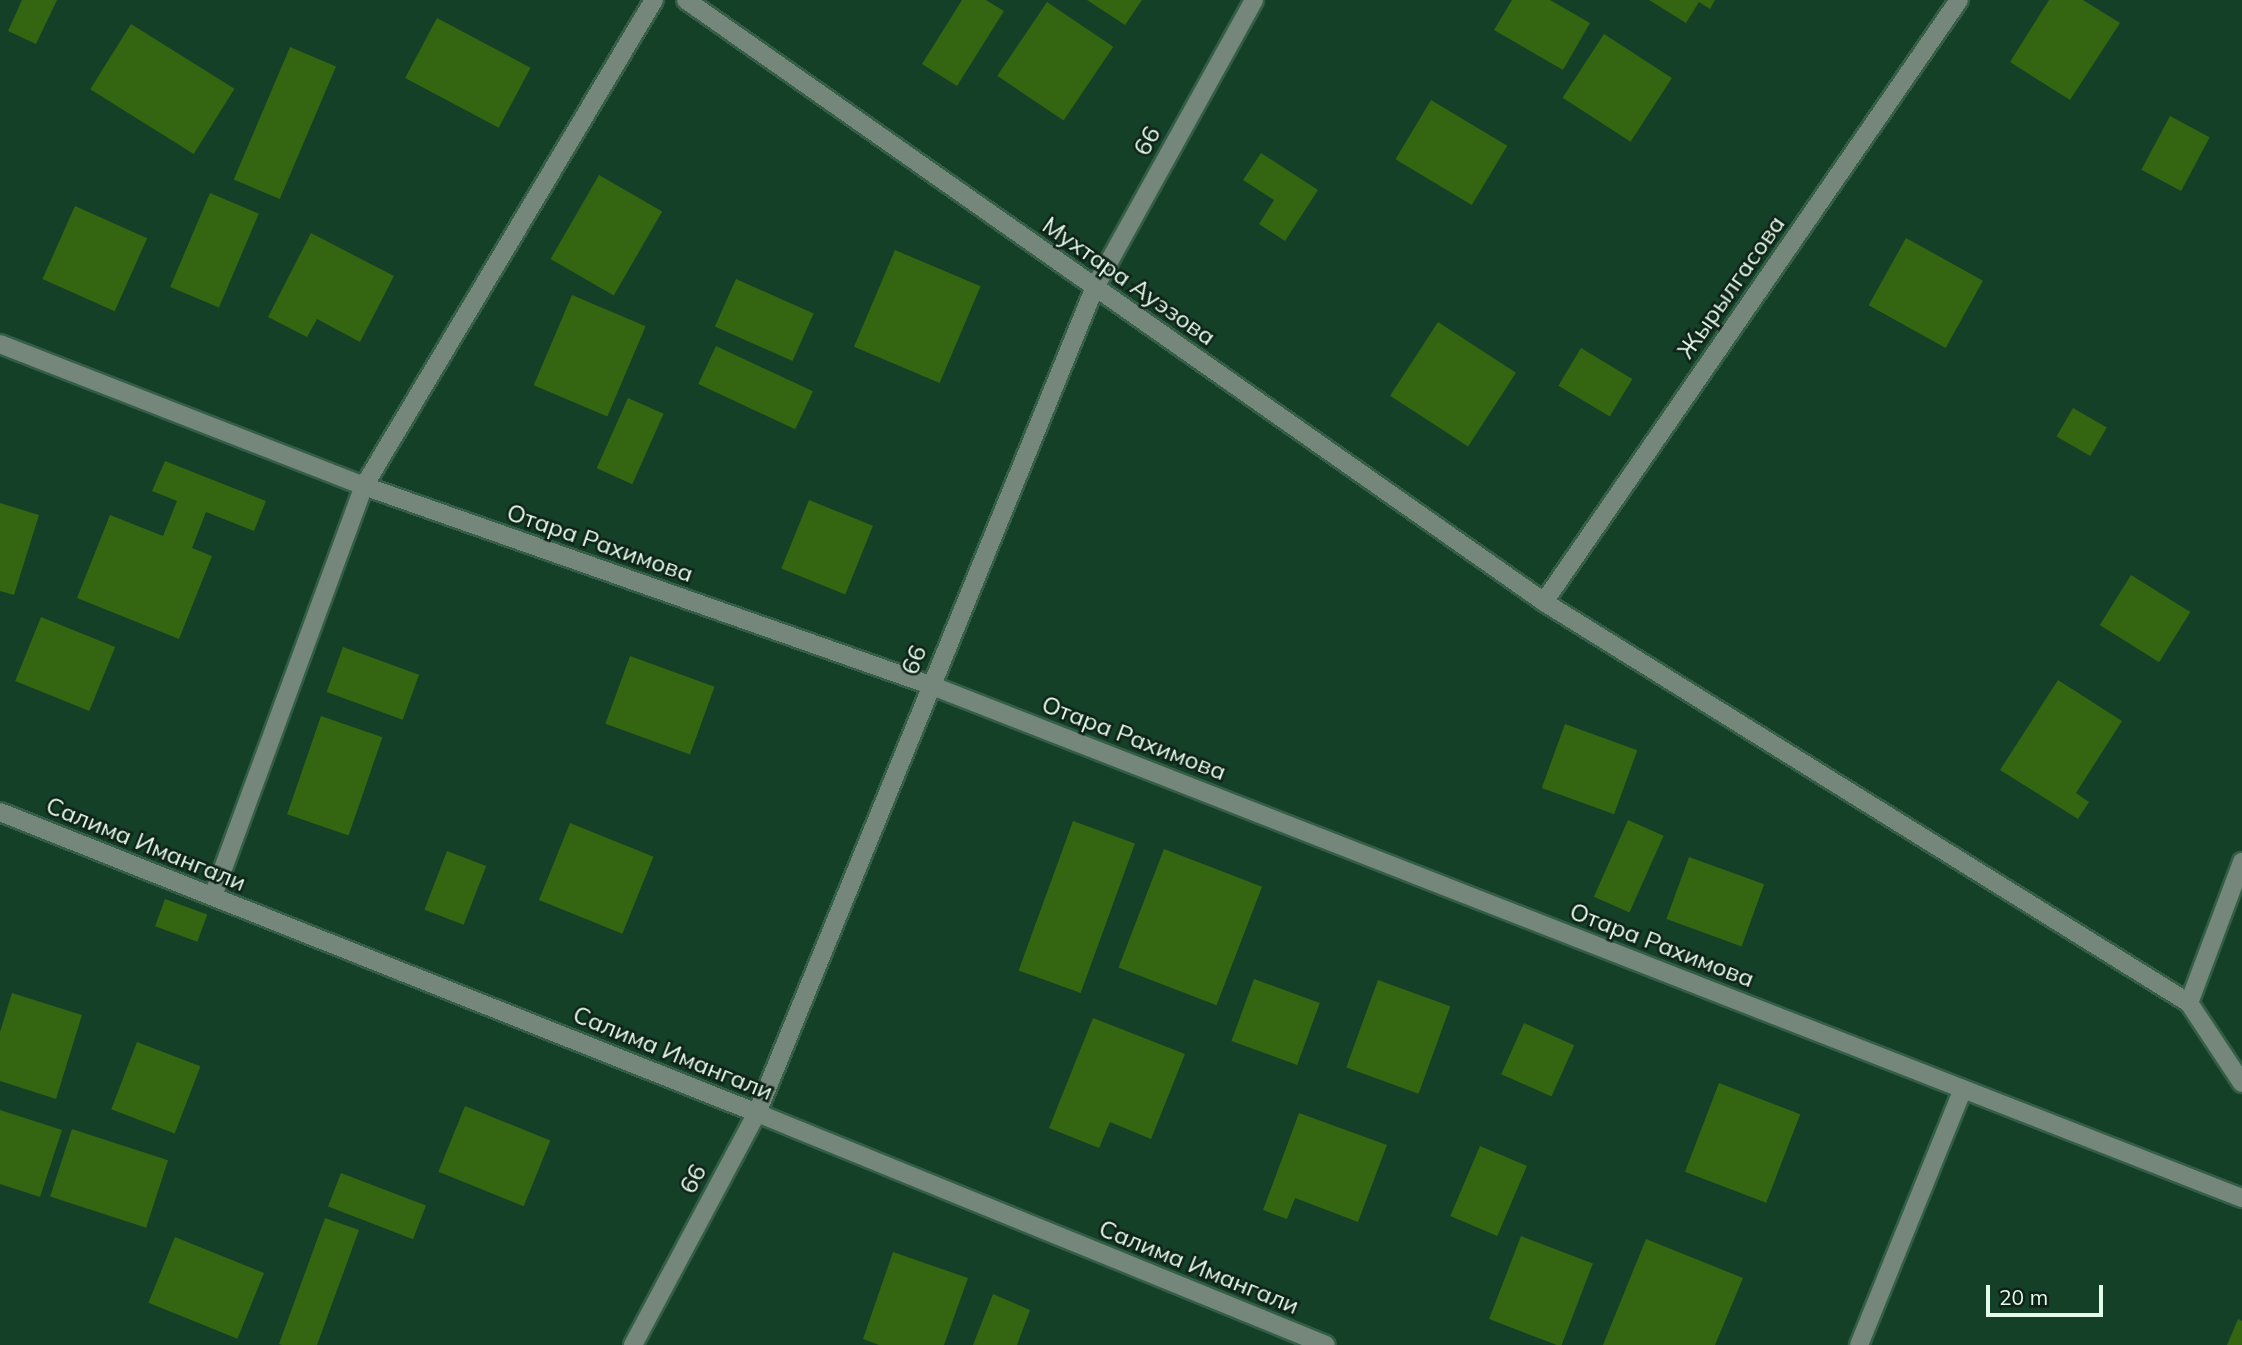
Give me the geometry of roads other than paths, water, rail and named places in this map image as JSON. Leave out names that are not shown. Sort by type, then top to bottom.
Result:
[{"type":"street","points":[[213,896],[364,486],[654,0]]},
{"type":"street","name":"Мухтара Ауэзова","points":[[686,0],[1544,602],[2189,1003]]},
{"type":"street","name":"66","points":[[633,1345],[757,1113],[1095,287],[1254,0]]},
{"type":"street","name":"Жырылгасова","points":[[1544,602],[1959,0]]},
{"type":"street","name":"Отара Рахимова","points":[[0,344],[364,486],[930,685],[2242,1198]]},
{"type":"street","name":"Салима Имангали","points":[[0,813],[757,1113],[1326,1345]]},
{"type":"street","points":[[2242,862],[2189,1003],[2242,1083]]},
{"type":"street","points":[[1859,1345],[1963,1088]]}]
